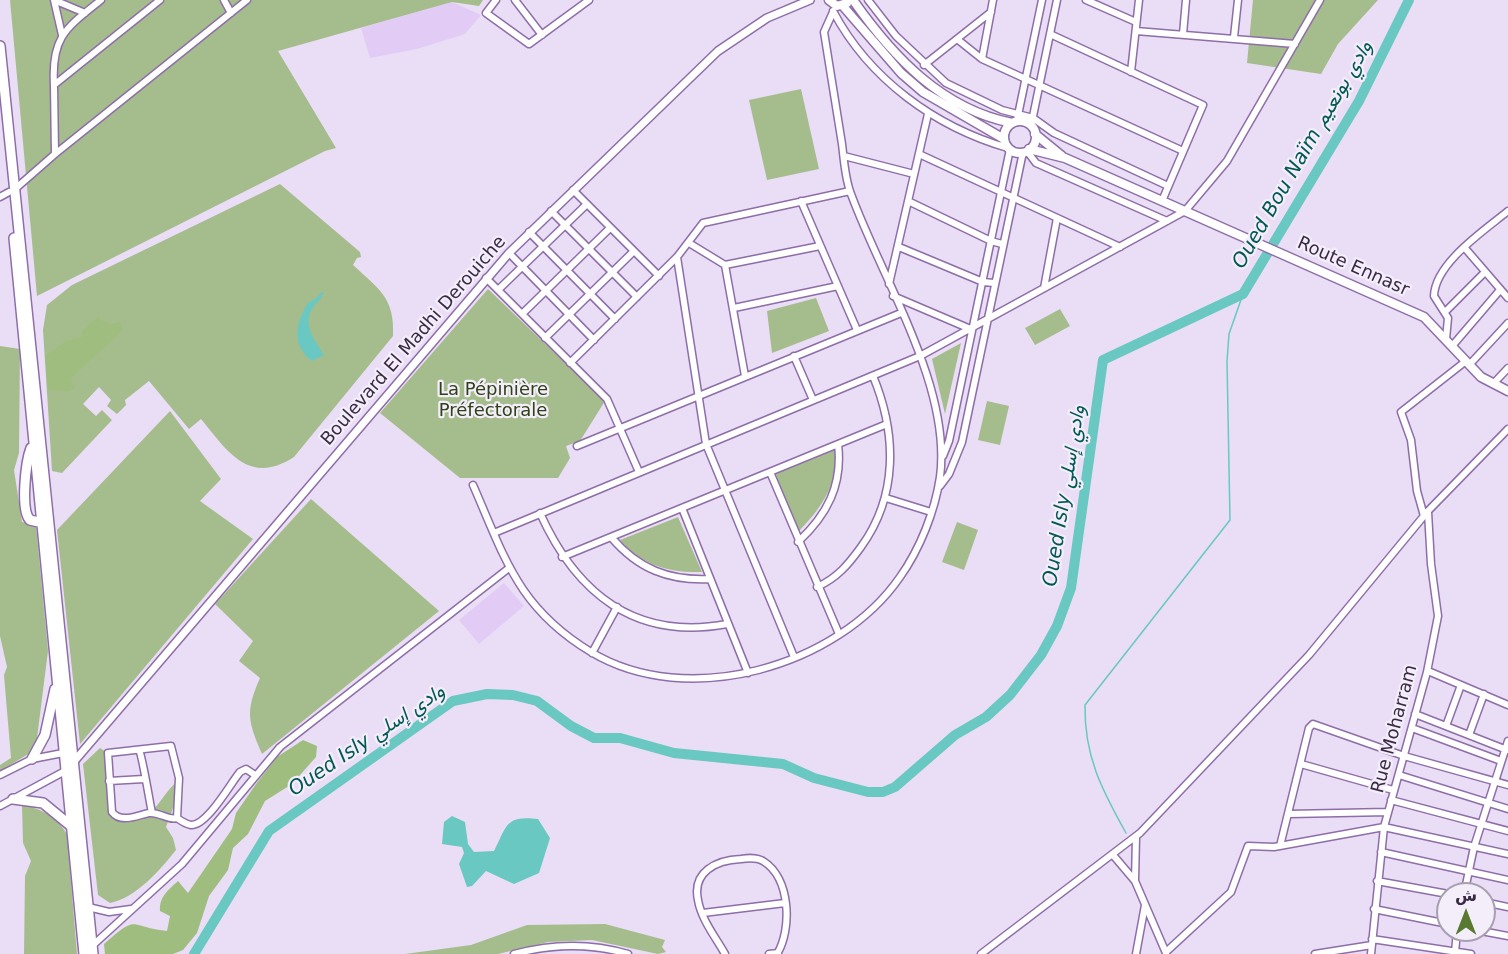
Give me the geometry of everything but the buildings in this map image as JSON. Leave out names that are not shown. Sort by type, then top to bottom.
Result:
[{"type":"main road","points":[[834,3],[923,93],[1008,145],[1026,151],[1034,142],[1033,126],[1016,119],[987,118],[928,85],[908,67],[853,0]]},
{"type":"main road","points":[[0,46],[33,443],[45,523],[56,681],[68,753],[73,763],[93,950]]},
{"type":"main road","points":[[0,102],[12,191],[68,753],[65,771],[84,954]]},
{"type":"main road","points":[[1008,145],[1006,128],[1016,119]]},
{"type":"main road","name":"Route Ennasr","points":[[1033,126],[1065,158]]},
{"type":"main road","name":"Route Ennasr","points":[[1026,151],[1065,158],[1293,257],[1424,317],[1468,363],[1493,384],[1508,391]]},
{"type":"main road","points":[[33,443],[27,464],[25,511],[27,518],[45,523]]},
{"type":"main road","points":[[32,759],[45,735],[56,681]]},
{"type":"main road","points":[[13,799],[43,803],[71,826]]},
{"type":"street","points":[[62,35],[54,0],[84,13]]},
{"type":"street","points":[[55,154],[53,57],[62,35],[101,0]]},
{"type":"street","points":[[54,85],[160,0]]},
{"type":"street","points":[[224,0],[231,13]]},
{"type":"street","points":[[0,197],[12,191],[247,0]]},
{"type":"street","points":[[496,0],[486,13],[529,44],[581,2],[589,0]]},
{"type":"street","points":[[515,0],[543,35]]},
{"type":"street","name":"Boulevard El Madhi Derouiche","points":[[65,771],[508,253],[718,51],[767,18],[810,0]]},
{"type":"street","points":[[868,0],[924,65],[946,83],[1016,119],[1042,0]]},
{"type":"street","points":[[984,0],[991,10]]},
{"type":"street","points":[[982,59],[993,0]]},
{"type":"street","points":[[1057,0],[1033,126],[1054,133],[1168,186]]},
{"type":"street","points":[[1086,0],[1136,22]]},
{"type":"street","points":[[1131,72],[1139,0]]},
{"type":"street","points":[[1183,34],[1186,0]]},
{"type":"street","points":[[1234,38],[1238,0]]},
{"type":"street","points":[[494,533],[920,356],[1185,211],[1227,161],[1320,0]]},
{"type":"street","points":[[834,3],[862,53],[887,82],[928,114],[963,131],[1008,145],[1001,193],[971,327],[949,441],[941,463]]},
{"type":"street","points":[[473,485],[509,568],[535,606],[568,636],[592,653],[635,671],[674,679],[718,679],[748,673],[794,657],[839,634],[868,611],[900,577],[917,547],[938,489],[941,463],[940,424],[920,356],[850,191],[824,32],[834,3]]},
{"type":"street","points":[[924,65],[991,10]]},
{"type":"street","points":[[1136,31],[1295,44]]},
{"type":"street","points":[[1050,34],[1203,105],[1161,201]]},
{"type":"street","points":[[957,39],[982,59],[1026,77],[1183,151]]},
{"type":"street","points":[[889,284],[928,114]]},
{"type":"street","points":[[1026,151],[1036,162],[1167,221]]},
{"type":"street","points":[[938,489],[949,474],[962,442],[1012,198],[1026,151]]},
{"type":"street","points":[[919,154],[1120,247]]},
{"type":"street","points":[[844,156],[914,174]]},
{"type":"street","points":[[573,190],[659,276]]},
{"type":"street","points":[[570,363],[677,257],[702,223],[850,191]]},
{"type":"street","points":[[801,201],[857,330]]},
{"type":"street","points":[[908,201],[991,241],[1002,244]]},
{"type":"street","points":[[498,290],[587,204]]},
{"type":"street","points":[[551,211],[637,297]]},
{"type":"street","points":[[1450,342],[1449,322],[1445,312],[1435,300],[1436,285],[1464,248],[1508,211]]},
{"type":"street","points":[[1044,288],[1057,218]]},
{"type":"street","points":[[522,314],[610,228]]},
{"type":"street","points":[[529,232],[615,319]]},
{"type":"street","points":[[689,243],[725,265],[819,246]]},
{"type":"street","points":[[899,247],[982,282],[994,283]]},
{"type":"street","points":[[1464,248],[1508,297]]},
{"type":"street","points":[[546,338],[634,251]]},
{"type":"street","points":[[508,253],[594,340]]},
{"type":"street","points":[[677,257],[706,444],[794,657]]},
{"type":"street","points":[[725,265],[745,376]]},
{"type":"street","points":[[1445,312],[1485,272]]},
{"type":"street","points":[[486,278],[607,399],[639,472]]},
{"type":"street","points":[[734,308],[838,286]]},
{"type":"street","points":[[1450,342],[1500,290]]},
{"type":"street","points":[[893,296],[971,327]]},
{"type":"street","points":[[577,446],[901,313]]},
{"type":"street","points":[[1468,363],[1508,323]]},
{"type":"street","points":[[794,356],[813,400]]},
{"type":"street","name":"Rue Moharram","points":[[1371,954],[1384,826],[1428,671],[1438,616],[1426,514],[1417,491],[1411,440],[1401,412],[1468,363]]},
{"type":"street","points":[[1493,384],[1508,368]]},
{"type":"street","points":[[817,587],[832,580],[852,560],[872,531],[886,498],[891,457],[888,424],[873,376]]},
{"type":"street","points":[[562,556],[888,424]]},
{"type":"street","points":[[981,954],[1136,837],[1309,655],[1426,514],[1508,429]]},
{"type":"street","points":[[798,542],[820,519],[832,497],[839,470],[838,444]]},
{"type":"street","points":[[770,472],[817,587],[839,634]]},
{"type":"street","points":[[886,498],[931,512]]},
{"type":"street","points":[[682,508],[748,673]]},
{"type":"street","points":[[540,513],[562,556],[588,587],[617,607],[643,618],[676,625],[701,627],[727,624]]},
{"type":"street","points":[[611,537],[631,558],[658,573],[682,578],[710,579]]},
{"type":"street","points":[[93,950],[182,864],[280,747],[509,568]]},
{"type":"street","points":[[592,653],[617,607]]},
{"type":"street","points":[[1428,671],[1508,705]]},
{"type":"street","points":[[1446,726],[1461,685]]},
{"type":"street","points":[[1468,735],[1484,694]]},
{"type":"street","points":[[1415,714],[1507,749]]},
{"type":"street","points":[[1281,846],[1309,728],[1316,724],[1404,756],[1508,785]]},
{"type":"street","points":[[1412,728],[1501,761]]},
{"type":"street","points":[[1466,882],[1487,803],[1508,741]]},
{"type":"street","points":[[177,818],[179,778],[172,747],[169,745],[108,753],[114,816],[134,818],[152,813],[175,820],[177,818],[190,825],[199,823],[208,815],[240,772],[246,769],[255,775]]},
{"type":"street","points":[[139,750],[142,755],[144,779],[152,813]]},
{"type":"street","points":[[0,775],[32,759],[84,751]]},
{"type":"street","points":[[1301,764],[1393,790]]},
{"type":"street","points":[[0,806],[65,771]]},
{"type":"street","points":[[1399,775],[1508,809]]},
{"type":"street","points":[[109,781],[144,779]]},
{"type":"street","points":[[1391,800],[1508,831]]},
{"type":"street","points":[[1288,814],[1388,812]]},
{"type":"street","points":[[1113,855],[1135,881],[1166,953],[1231,892],[1238,877],[1246,847],[1281,846],[1384,826],[1508,855]]},
{"type":"street","points":[[1135,881],[1136,837]]},
{"type":"street","points":[[1381,852],[1508,880]]},
{"type":"street","points":[[725,954],[703,913],[697,893],[702,874],[720,861],[756,858],[771,867],[777,875],[785,903],[788,930],[778,954],[768,954]]},
{"type":"street","points":[[1377,881],[1436,892]]},
{"type":"street","points":[[703,913],[785,903]]},
{"type":"street","points":[[1136,954],[1146,904]]},
{"type":"street","points":[[88,907],[117,913],[134,908]]},
{"type":"street","points":[[1374,909],[1436,922]]},
{"type":"street","points":[[1318,954],[1372,942],[1471,954]]},
{"type":"street","points":[[514,954],[548,947],[573,946],[603,947],[628,954]]},
{"type":"shaded area","points":[[452,2],[481,15],[465,34],[417,49],[370,58],[361,28]]},
{"type":"shaded area","points":[[322,292],[324,293],[309,315],[309,327],[324,355],[312,361],[300,348],[298,325],[309,302]]},
{"type":"shaded area","points":[[99,316],[100,320],[110,324],[120,322],[122,329],[70,379],[74,388],[69,391],[48,390],[45,356],[66,341],[82,337],[82,331]]},
{"type":"shaded area","points":[[504,583],[524,606],[479,644],[459,620]]},
{"type":"shaded area","points":[[303,740],[317,746],[316,757],[292,784],[265,801],[248,834],[233,848],[228,870],[209,896],[197,933],[183,950],[173,954],[105,954],[104,944],[129,925],[167,931],[170,916],[160,911],[165,894],[178,881],[188,893],[232,829],[236,813],[256,784],[277,757]]},
{"type":"shaded area","points":[[452,816],[465,822],[468,844],[474,852],[494,851],[508,824],[513,821],[527,818],[538,819],[550,838],[539,873],[514,884],[486,871],[472,886],[467,887],[459,864],[464,853],[462,847],[442,844],[444,822]]},
{"type":"green space","points":[[10,0],[483,0],[479,6],[452,2],[278,51],[336,148],[325,151],[37,296]]},
{"type":"green space","points":[[1253,0],[1378,0],[1338,44],[1321,74],[1247,63]]},
{"type":"green space","points":[[801,89],[819,169],[767,180],[749,100]]},
{"type":"green space","points":[[280,184],[360,252],[361,257],[357,258],[353,265],[384,295],[391,312],[393,336],[294,457],[278,465],[264,468],[241,461],[230,453],[201,419],[189,429],[149,381],[125,400],[126,405],[117,414],[107,406],[111,400],[99,387],[83,404],[96,416],[102,410],[112,420],[62,473],[52,471],[43,330],[47,305],[72,285]]},
{"type":"green space","name":"La Pépinière Préfectorale","points":[[488,289],[605,401],[580,441],[566,446],[570,458],[558,478],[460,478],[380,413]]},
{"type":"green space","points":[[816,298],[829,331],[772,353],[767,311]]},
{"type":"green space","points":[[1060,309],[1070,326],[1035,345],[1025,328]]},
{"type":"green space","points":[[961,343],[945,414],[932,359]]},
{"type":"green space","points":[[0,346],[20,349],[19,453],[14,470],[22,522],[36,525],[48,651],[37,738],[30,753],[0,771],[0,765],[11,758],[4,675],[7,667],[0,636]]},
{"type":"green space","points":[[987,401],[1009,406],[1000,445],[978,440]]},
{"type":"green space","points":[[170,411],[221,479],[200,501],[253,539],[80,744],[57,530]]},
{"type":"green space","points":[[835,450],[834,475],[825,497],[812,517],[795,535],[776,474]]},
{"type":"green space","points":[[311,499],[439,611],[262,754],[250,716],[252,700],[260,678],[239,661],[253,641],[215,604]]},
{"type":"green space","points":[[678,517],[702,572],[679,571],[657,566],[637,556],[620,540]]},
{"type":"green space","points":[[957,522],[978,530],[964,570],[942,562]]},
{"type":"green space","points":[[100,748],[106,752],[106,774],[111,779],[111,809],[116,818],[147,815],[176,782],[178,794],[166,827],[173,838],[176,850],[138,889],[110,903],[98,895],[83,764]]},
{"type":"green space","points":[[22,805],[48,814],[67,834],[77,954],[24,954],[25,876],[31,861],[23,843]]},
{"type":"green space","points":[[605,924],[665,940],[662,947],[666,952],[658,954],[592,940],[548,942],[498,954],[405,954],[471,945],[527,925]]},
{"type":"waterway","name":"Oued Isly وادي إسلي","points":[[194,954],[269,831],[453,701],[487,694],[513,695],[537,701],[571,726],[594,738],[620,738],[674,753],[783,764],[814,778],[868,792],[883,792],[895,787],[955,735],[986,717],[1010,695],[1041,655],[1057,626],[1071,588],[1103,360],[1243,294],[1359,101],[1409,0]]},
{"type":"waterway","points":[[1126,833],[1102,787],[1091,757],[1085,723],[1085,705],[1230,520],[1227,361],[1229,334],[1243,294]]},
{"type":"water label","name":"Oued Bou Naïm وادي بونعيم","points":[[1303,155]]}]
